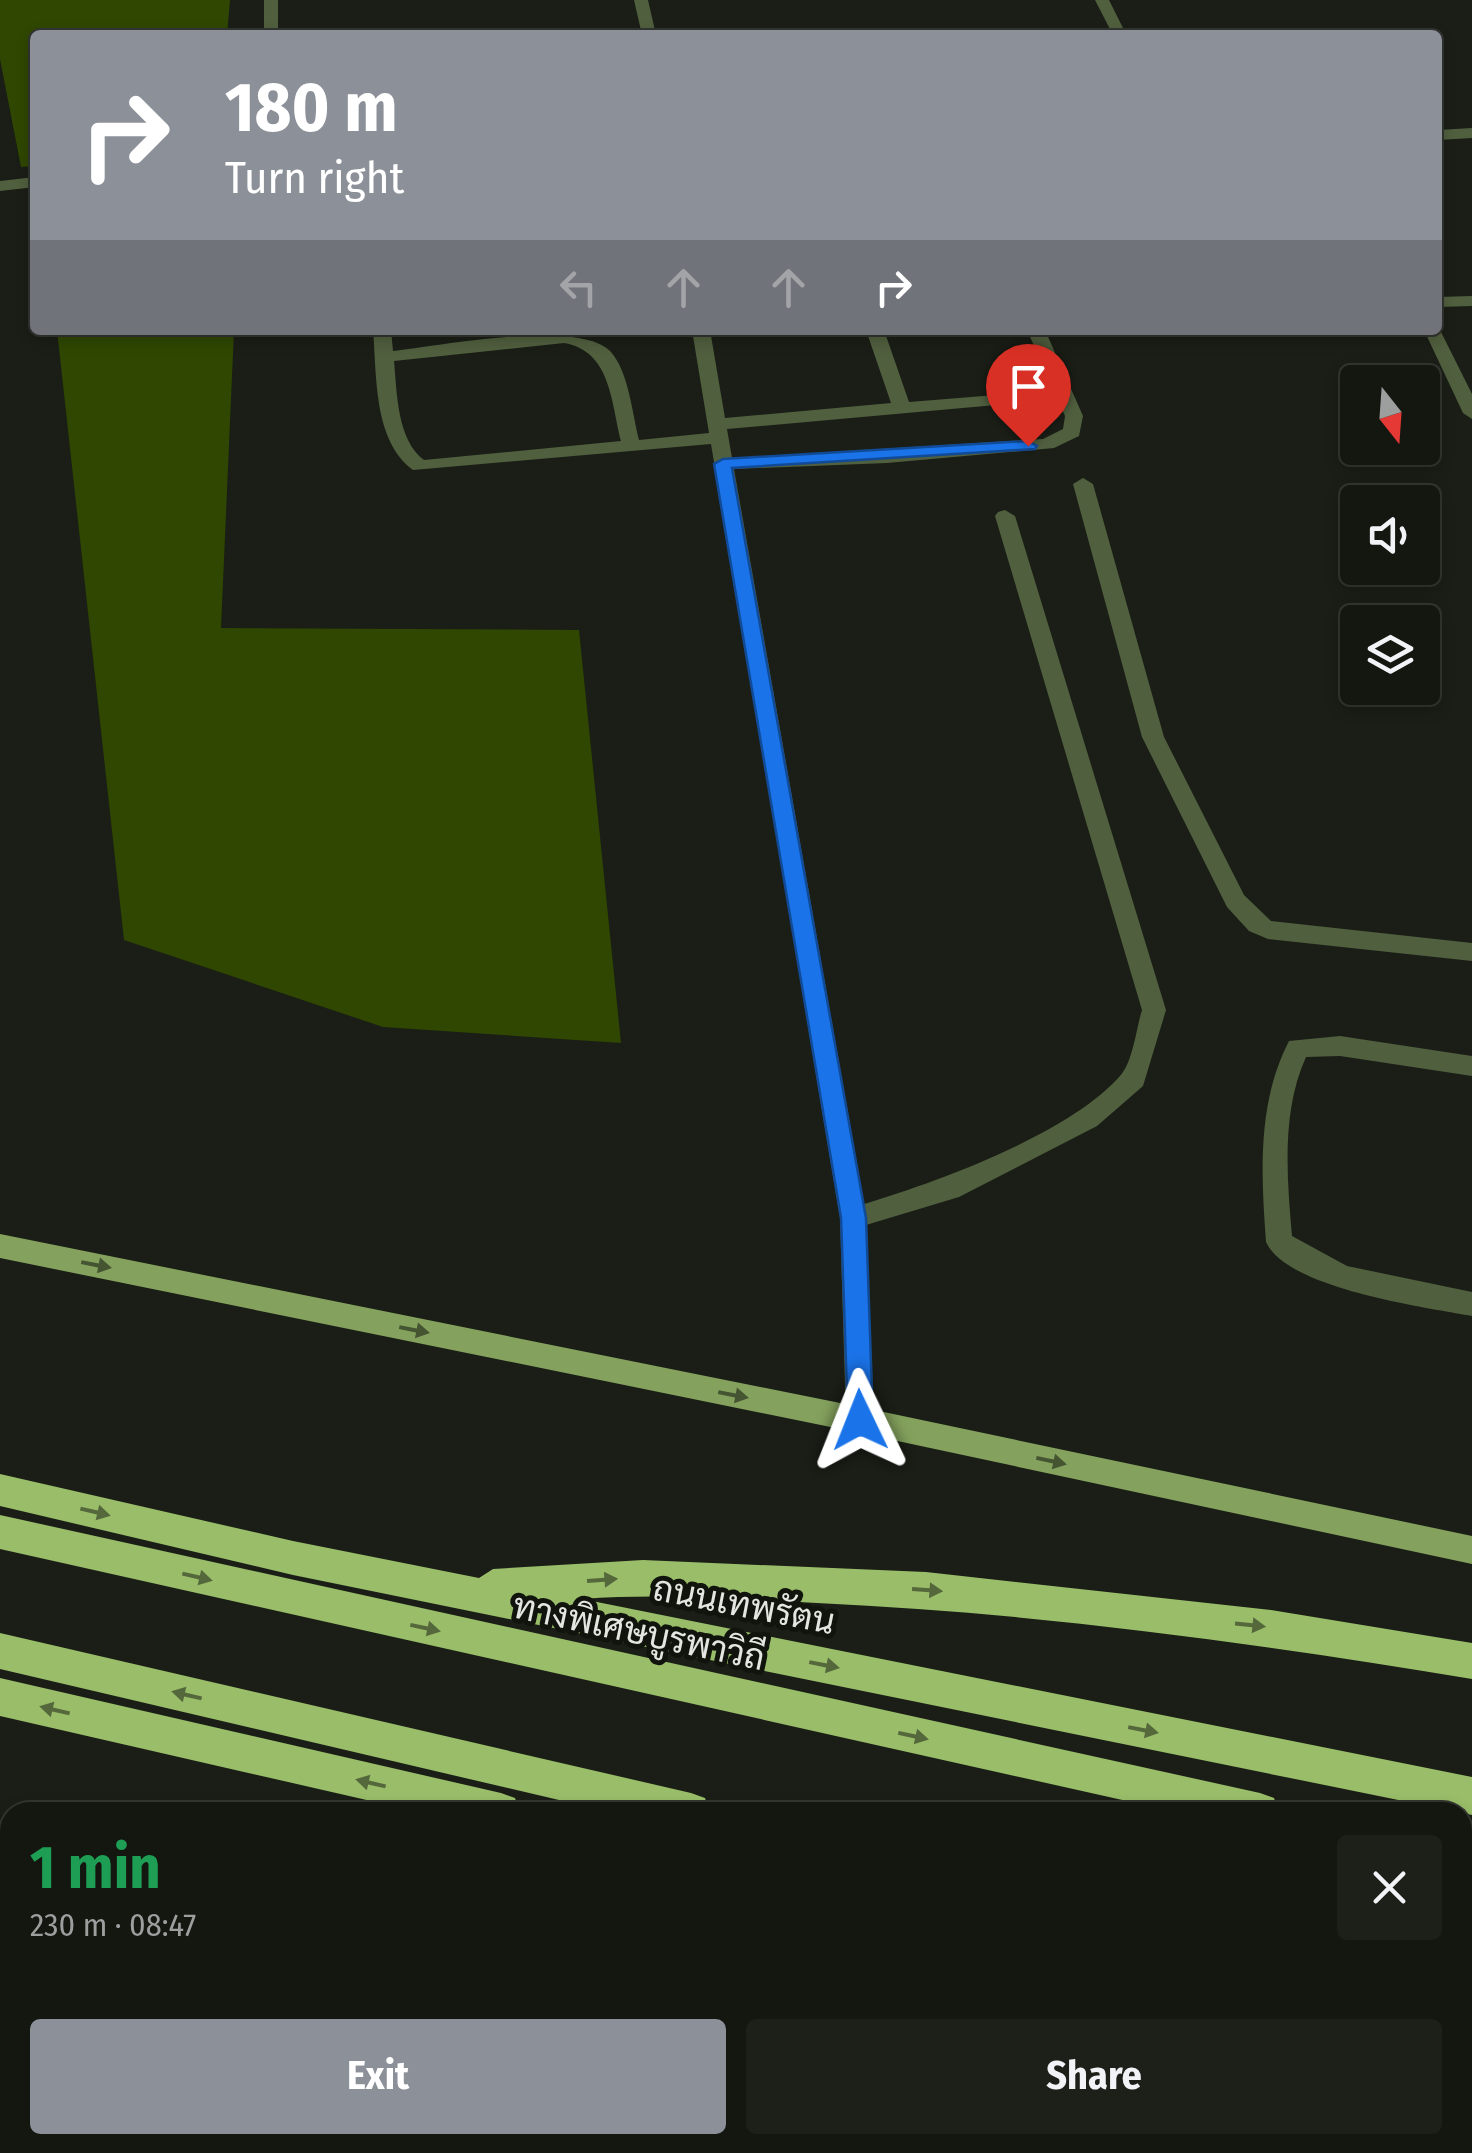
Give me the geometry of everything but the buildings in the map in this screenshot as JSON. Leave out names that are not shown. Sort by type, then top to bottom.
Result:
[{"type":"highway","name":"ถนนเทพรัตน","points":[[0,1490],[294,1558],[1472,1796]]},
{"type":"highway","name":"ทางพิเศษบูรพาวิถี","points":[[0,1532],[1214,1802]]},
{"type":"highway","points":[[295,1600],[643,1578],[926,1590],[1271,1628],[1472,1661]]},
{"type":"highway","points":[[0,1651],[647,1802]]},
{"type":"highway","points":[[0,1697],[457,1802]]},
{"type":"highway","points":[[246,1710],[567,1802]]},
{"type":"main road","points":[[0,1246],[860,1420],[1472,1550]]},
{"type":"street","points":[[271,0],[271,30]]},
{"type":"street","points":[[641,0],[648,30]]},
{"type":"street","points":[[1102,0],[1117,30]]},
{"type":"street","points":[[1442,135],[1472,134]]},
{"type":"street","points":[[0,186],[30,183]]},
{"type":"street","points":[[1442,302],[1472,301]]},
{"type":"street","points":[[383,335],[393,423],[402,451],[409,461],[420,466],[631,446],[717,431],[996,400]]},
{"type":"street","points":[[702,335],[854,1218],[860,1420]]},
{"type":"street","points":[[876,335],[902,408]]},
{"type":"street","points":[[723,464],[974,450],[1063,439],[1072,432],[1074,416],[1038,335]]},
{"type":"street","points":[[1435,335],[1472,414]]},
{"type":"street","points":[[385,358],[564,338],[584,340],[605,354],[610,364],[631,446]]},
{"type":"street","points":[[1083,484],[1153,737],[1235,901],[1268,930],[1472,952]]},
{"type":"street","points":[[854,1218],[950,1189],[1088,1119],[1134,1079],[1154,1010],[1005,516]]},
{"type":"street","points":[[1472,1066],[1340,1046],[1298,1048],[1284,1072],[1274,1190],[1278,1242],[1299,1260],[1356,1280],[1472,1304]]},
{"type":"shaded area","points":[[0,0],[230,0],[227,30],[30,30],[30,166],[21,167],[0,59]]},
{"type":"shaded area","points":[[58,335],[234,335],[221,628],[579,630],[621,1043],[383,1027],[124,940]]},
{"type":"route","points":[[860,1420],[854,1218],[723,464],[1028,446]]}]
